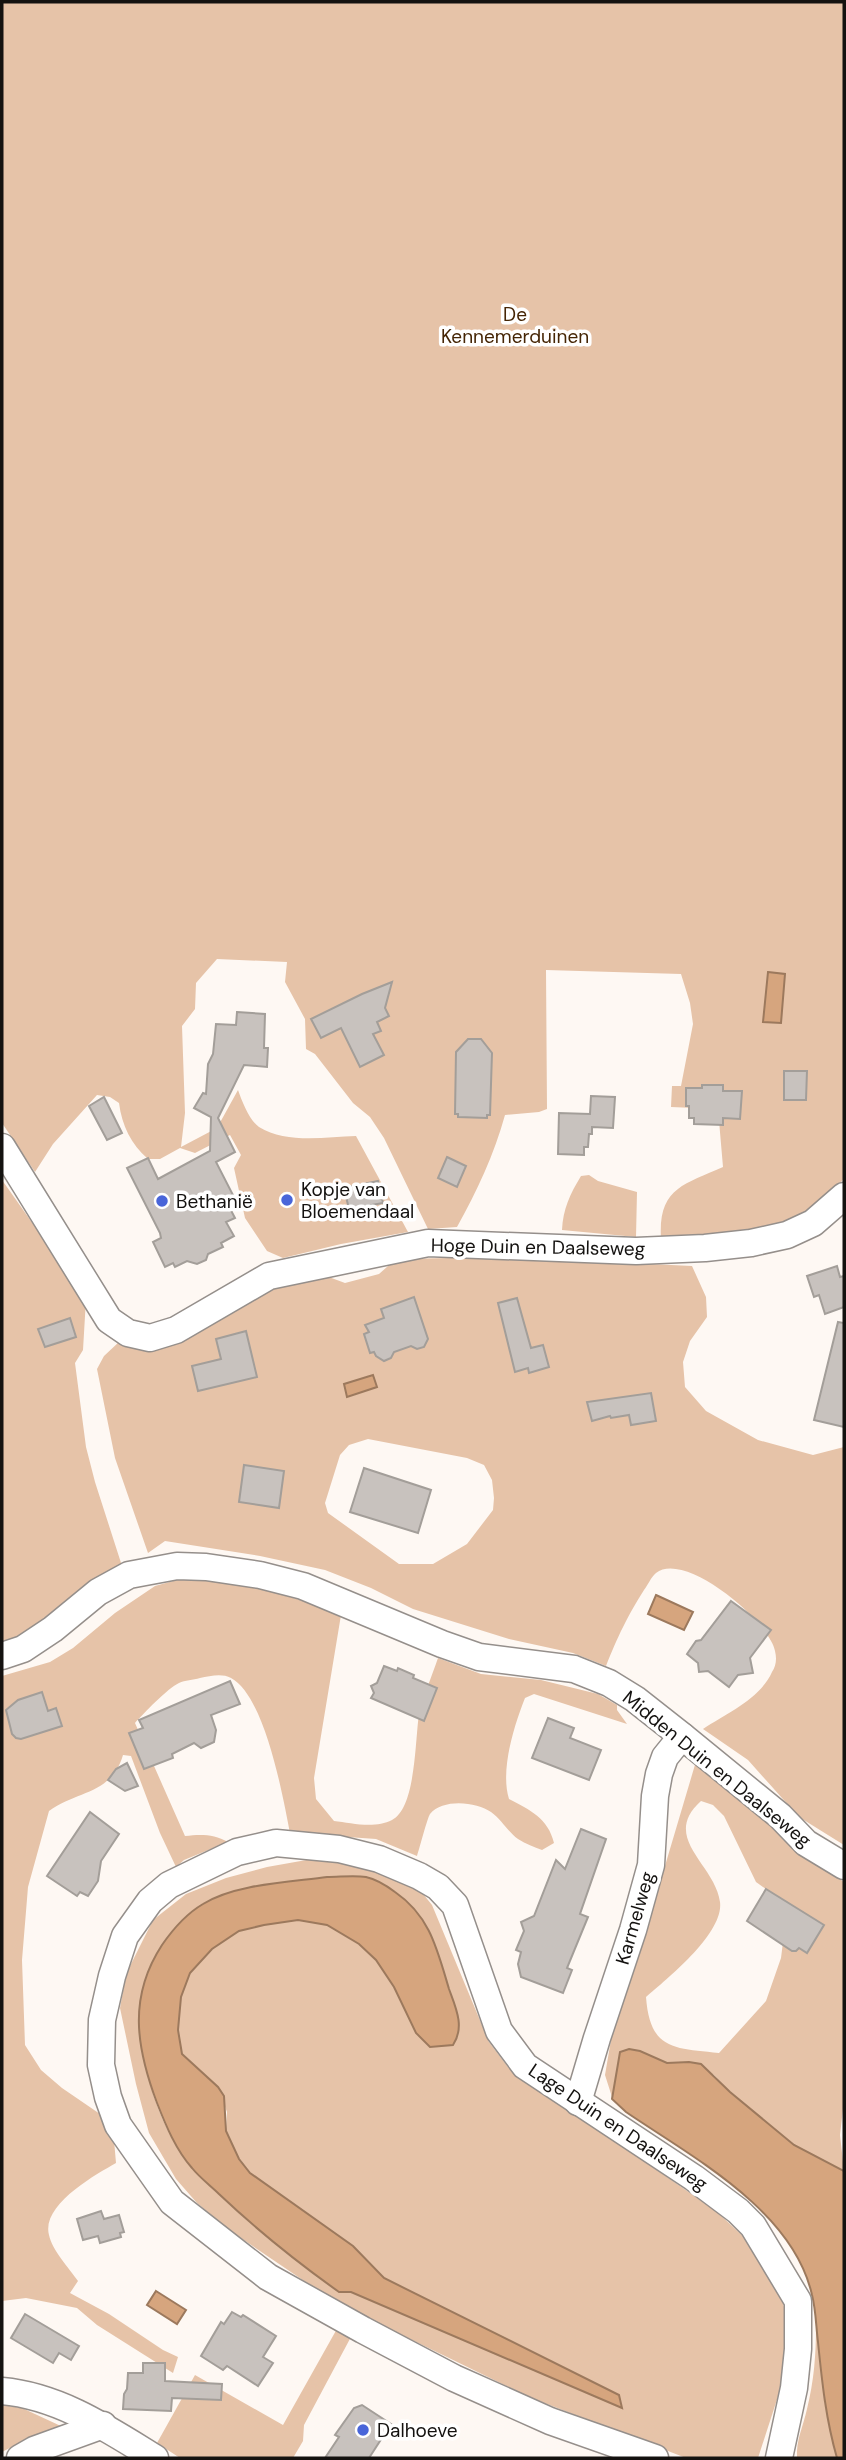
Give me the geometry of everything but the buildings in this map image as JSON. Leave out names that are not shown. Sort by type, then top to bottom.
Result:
[{"type":"street","name":"Hoge Duin en Daalseweg","points":[[2,1147],[108,1320],[128,1333],[150,1338],[176,1330],[269,1276],[428,1243],[636,1251],[751,1243],[787,1235],[813,1223],[844,1196]]},
{"type":"street","name":"Midden Duin en Daalseweg","points":[[2,1656],[23,1649],[53,1629],[98,1592],[129,1575],[177,1566],[206,1567],[303,1586],[479,1657],[574,1669],[609,1683],[635,1699],[682,1736],[780,1816],[806,1843],[844,1866]]},
{"type":"street","name":"Karmelweg","points":[[578,2102],[645,1889],[659,1774],[665,1757],[682,1736]]},
{"type":"street","name":"Lage Duin en Daalseweg","points":[[655,2458],[550,2421],[454,2378],[386,2342],[268,2277],[172,2202],[118,2125],[108,2097],[102,2065],[102,2020],[111,1976],[125,1936],[150,1901],[169,1885],[237,1852],[276,1843],[339,1849],[379,1859],[438,1887],[455,1905],[499,2031],[525,2066],[695,2178],[738,2211],[753,2226],[798,2301],[798,2349],[794,2388],[779,2458]]},
{"type":"street","points":[[2,2391],[16,2392],[61,2405],[103,2426],[149,2456]]},
{"type":"street","points":[[20,2458],[34,2450],[103,2426]]},
{"type":"green space","name":"De Kennemerduinen","points":[[2,2],[844,2],[844,1179],[806,1213],[753,1235],[661,1239],[661,1222],[669,1199],[685,1184],[723,1167],[718,1109],[671,1107],[672,1086],[681,1086],[693,1024],[681,974],[546,970],[547,1109],[505,1115],[484,1172],[457,1227],[428,1229],[384,1138],[370,1117],[353,1103],[315,1054],[306,1049],[305,1019],[285,982],[287,962],[217,959],[196,983],[195,1009],[182,1026],[185,1113],[181,1147],[217,1128],[238,1090],[252,1120],[270,1132],[293,1138],[356,1136],[408,1232],[283,1258],[267,1251],[245,1218],[234,1168],[241,1155],[230,1135],[195,1153],[180,1148],[160,1159],[148,1159],[128,1134],[119,1103],[110,1097],[97,1095],[53,1144],[35,1172],[2,1123]],"holes":[[[768,973],[785,974],[780,1023],[764,1022]]]},
{"type":"green space","points":[[589,1175],[598,1181],[637,1192],[636,1237],[562,1230],[566,1208],[574,1189],[581,1176]]},
{"type":"green space","points":[[2,1180],[86,1299],[83,1350],[75,1363],[86,1447],[122,1566],[2,1649]]},
{"type":"green space","points":[[505,1257],[692,1266],[706,1297],[707,1317],[690,1341],[683,1362],[685,1387],[706,1411],[758,1440],[813,1455],[844,1447],[844,1845],[799,1817],[748,1760],[703,1729],[742,1705],[760,1690],[773,1670],[776,1657],[770,1638],[743,1608],[724,1592],[686,1571],[669,1569],[654,1575],[628,1618],[606,1666],[573,1653],[509,1639],[413,1609],[371,1588],[325,1570],[260,1556],[165,1541],[148,1553],[115,1458],[97,1369],[104,1356],[120,1341],[318,1273],[345,1283],[379,1274],[396,1259]],"holes":[[[368,1439],[467,1458],[484,1465],[492,1480],[493,1510],[467,1544],[433,1564],[399,1564],[328,1513],[325,1503],[340,1455],[349,1445]]]},
{"type":"green space","points":[[191,1576],[286,1596],[341,1615],[314,1778],[316,1799],[334,1821],[378,1824],[392,1820],[400,1813],[410,1788],[419,1714],[438,1658],[481,1674],[541,1680],[598,1694],[617,1705],[617,1710],[627,1724],[534,1694],[525,1698],[509,1748],[507,1787],[509,1799],[543,1821],[551,1834],[554,1843],[542,1850],[518,1839],[491,1812],[460,1803],[443,1806],[430,1814],[417,1856],[376,1839],[290,1833],[283,1796],[263,1725],[243,1688],[231,1678],[220,1675],[179,1683],[162,1695],[135,1723],[185,1836],[207,1835],[228,1842],[184,1860],[176,1867],[131,1756],[123,1755],[118,1768],[102,1785],[49,1811],[28,1887],[22,1960],[25,2045],[41,2070],[100,2114],[114,2140],[116,2163],[83,2183],[61,2202],[49,2224],[49,2235],[57,2253],[78,2281],[70,2293],[178,2357],[173,2373],[97,2325],[77,2308],[26,2298],[2,2301],[2,1676],[50,1662],[73,1648],[115,1613],[155,1586]]},
{"type":"green space","points":[[697,1758],[811,1861],[844,1882],[844,2100],[840,2135],[844,2171],[794,2145],[730,2092],[714,2075],[689,2062],[667,2063],[656,2058],[620,2052],[612,2097],[605,2075],[612,2034],[635,1967]],"holes":[[[701,1801],[713,1805],[724,1816],[756,1882],[802,1915],[783,1942],[781,1958],[766,2001],[719,2053],[678,2047],[659,2037],[648,2015],[646,1997],[693,1954],[704,1941],[719,1914],[720,1902],[716,1888],[693,1851],[686,1827],[690,1814]]]},
{"type":"green space","points":[[312,1859],[357,1864],[415,1884],[432,1905],[489,2042],[508,2067],[716,2211],[746,2239],[781,2293],[789,2330],[782,2384],[758,2458],[686,2458],[529,2397],[367,2318],[316,2289],[229,2230],[197,2203],[176,2179],[149,2133],[136,2084],[120,2008],[126,1974],[153,1920],[186,1894],[226,1878]],"holes":[[[327,1877],[367,1877],[430,1934],[459,2020],[416,2033],[394,1987],[376,1960],[359,1944],[327,1925],[298,1920],[239,1931],[212,1949],[190,1973],[181,1997],[178,2030],[182,2054],[218,2087],[227,2112],[226,2131],[239,2159],[250,2173],[353,2246],[384,2278],[619,2395],[622,2407],[350,2292],[339,2292],[264,2235],[202,2179],[179,2151],[169,2133],[148,2076],[138,2017],[283,1883]]]},
{"type":"green space","points":[[816,2326],[825,2405],[837,2458],[797,2458],[813,2378]]},
{"type":"green space","points":[[338,2327],[352,2335],[304,2425],[303,2441],[293,2458],[180,2458],[157,2443],[195,2375],[283,2425]]},
{"type":"green space","points":[[2,2405],[22,2408],[63,2427],[31,2437],[2,2452]]},
{"type":"shaded area","points":[[768,972],[785,974],[781,1023],[763,1022]]},
{"type":"shaded area","points":[[373,1375],[377,1387],[347,1397],[344,1384]]},
{"type":"shaded area","points":[[656,1595],[693,1612],[684,1630],[648,1614]]},
{"type":"shaded area","points":[[357,1876],[373,1879],[407,1901],[417,1912],[436,1947],[454,2003],[459,2024],[457,2038],[453,2045],[430,2047],[416,2033],[394,1987],[376,1960],[359,1944],[327,1925],[298,1920],[239,1931],[212,1949],[190,1973],[181,1997],[178,2030],[182,2054],[218,2087],[224,2096],[226,2131],[239,2159],[250,2173],[353,2246],[384,2278],[619,2395],[622,2408],[351,2292],[339,2292],[233,2207],[195,2172],[176,2146],[150,2082],[140,2042],[140,2003],[151,1964],[162,1945],[185,1917],[216,1897],[263,1885]]},
{"type":"shaded area","points":[[629,2049],[667,2063],[701,2064],[794,2145],[844,2171],[844,2458],[837,2458],[830,2429],[812,2295],[801,2265],[784,2237],[737,2188],[626,2112],[612,2099],[620,2052]]},
{"type":"shaded area","points":[[156,2291],[186,2310],[177,2324],[147,2305]]},
{"type":"place","name":"Kopje van Bloemendaal","points":[[287,1200]]},
{"type":"place","name":"Bethanië","points":[[162,1201]]},
{"type":"place","name":"Dalhoeve","points":[[363,2430]]}]
